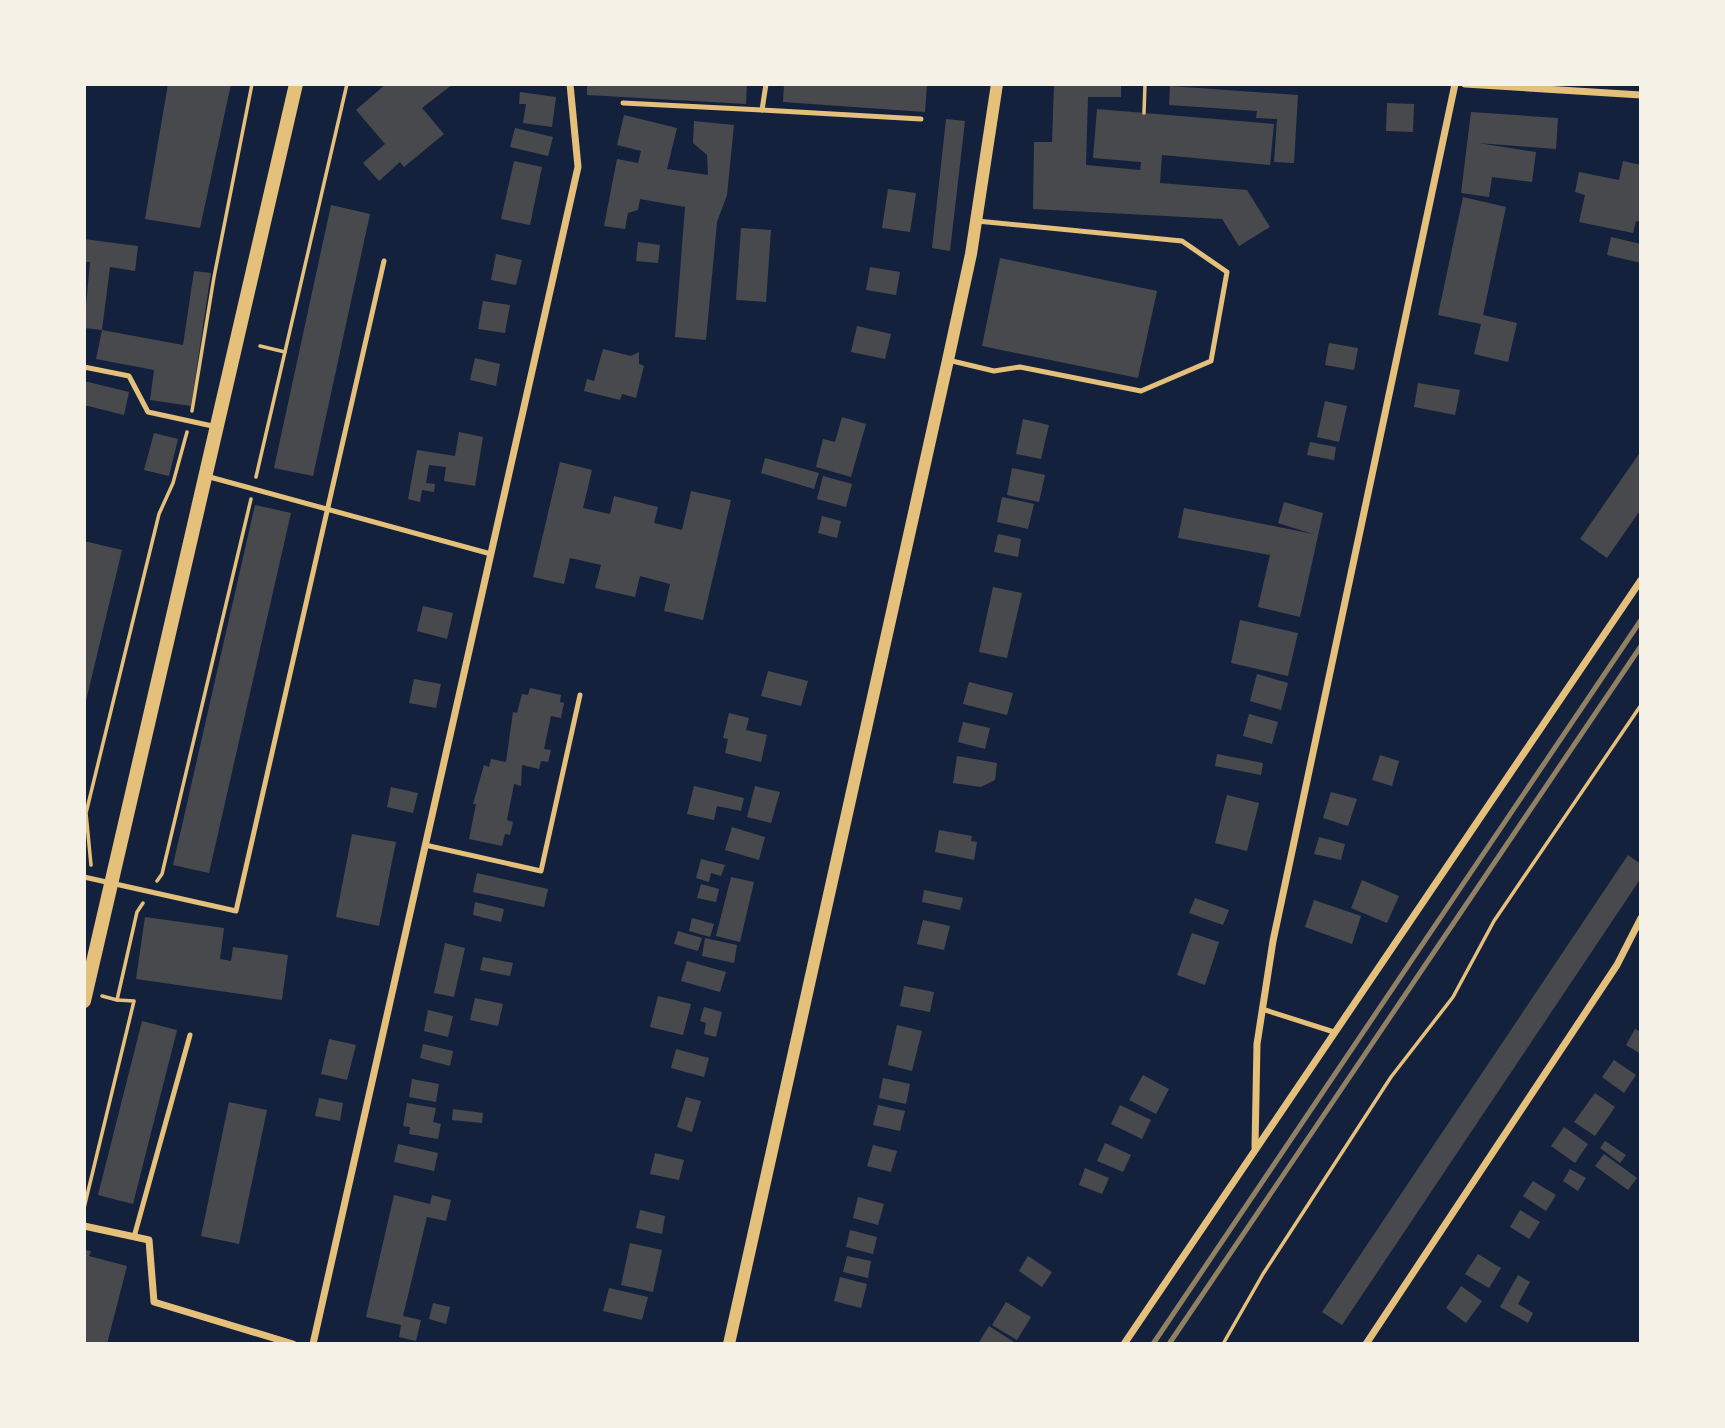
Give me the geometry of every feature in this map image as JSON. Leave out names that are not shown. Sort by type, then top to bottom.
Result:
[{"type":"main road","points":[[84,1001],[296,84]]},
{"type":"street","points":[[313,1344],[578,167],[570,84]]},
{"type":"street","points":[[729,1344],[948,360],[976,221],[997,84]]},
{"type":"street","points":[[1255,1147],[1256,1044],[1273,942],[1455,84]]},
{"type":"street","points":[[1465,84],[1641,95]]},
{"type":"street","points":[[1124,1344],[1641,580]]},
{"type":"street","points":[[1366,1344],[1617,965],[1641,918]]},
{"type":"street","points":[[84,1226],[149,1240],[155,1302],[293,1344]]},
{"type":"lane","points":[[762,110],[766,84]]},
{"type":"lane","points":[[623,103],[921,119]]},
{"type":"lane","points":[[948,360],[994,371],[1020,367],[1141,391],[1211,361],[1227,272],[1182,242],[976,221]]},
{"type":"lane","points":[[86,877],[236,911],[384,261]]},
{"type":"lane","points":[[84,368],[129,376],[148,412],[217,428]]},
{"type":"lane","points":[[206,476],[491,554]]},
{"type":"lane","points":[[425,845],[541,871],[580,695]]},
{"type":"lane","points":[[1262,1009],[1334,1032]]},
{"type":"lane","points":[[134,1237],[190,1035]]},
{"type":"path","points":[[86,877],[91,867],[86,813],[159,514],[173,483],[190,422],[214,276],[252,84]]},
{"type":"path","points":[[84,1208],[134,1001],[117,1000],[137,912],[162,874],[347,84]]},
{"type":"path","points":[[1144,113],[1145,84]]},
{"type":"path","points":[[260,346],[285,352]]},
{"type":"path","points":[[1223,1344],[1263,1274],[1391,1077],[1453,997],[1494,921],[1641,705]]},
{"type":"building","points":[[168,84],[231,84],[200,228],[145,219]]},
{"type":"building","points":[[386,84],[453,84],[422,108],[444,134],[404,167],[400,162],[379,181],[363,163],[385,144],[356,110]]},
{"type":"building","points":[[587,84],[747,84],[746,104],[587,95]]},
{"type":"building","points":[[784,84],[927,84],[925,112],[783,102]]},
{"type":"building","points":[[1054,84],[1121,84],[1121,97],[1088,97],[1086,165],[1140,170],[1141,162],[1093,158],[1097,109],[1274,124],[1270,165],[1162,155],[1160,183],[1247,190],[1270,227],[1239,246],[1222,219],[1033,209],[1034,142],[1052,142]]},
{"type":"building","points":[[1170,86],[1298,95],[1294,163],[1274,162],[1277,119],[1256,118],[1257,111],[1169,105]]},
{"type":"building","points":[[520,92],[556,97],[552,127],[523,123],[526,104],[519,104]]},
{"type":"building","points":[[1387,103],[1414,104],[1413,132],[1386,131]]},
{"type":"building","points":[[1471,112],[1558,118],[1556,149],[1478,143],[1536,152],[1532,182],[1492,177],[1489,197],[1461,193]]},
{"type":"building","points":[[624,115],[677,128],[667,169],[708,175],[707,155],[693,143],[694,121],[734,125],[727,195],[717,222],[706,340],[675,337],[685,207],[640,199],[638,210],[628,213],[625,229],[604,226],[617,159],[638,163],[641,151],[617,145]]},
{"type":"building","points":[[946,119],[965,121],[950,251],[932,248]]},
{"type":"building","points":[[515,128],[553,137],[548,156],[510,147]]},
{"type":"building","points":[[514,161],[542,167],[530,225],[501,219]]},
{"type":"building","points":[[1623,161],[1641,165],[1641,222],[1636,221],[1633,233],[1579,222],[1585,195],[1575,192],[1579,172],[1619,180]]},
{"type":"building","points":[[888,189],[916,193],[910,232],[882,228]]},
{"type":"building","points":[[1463,197],[1506,207],[1483,315],[1517,323],[1508,362],[1474,354],[1481,324],[1438,315]]},
{"type":"building","points":[[331,205],[370,214],[313,476],[274,468]]},
{"type":"building","points":[[741,228],[771,230],[766,302],[736,300]]},
{"type":"building","points":[[1611,237],[1641,244],[1641,263],[1607,255]]},
{"type":"building","points":[[84,239],[138,246],[135,271],[110,267],[102,330],[84,328],[90,262],[84,262]]},
{"type":"building","points":[[638,242],[660,245],[658,263],[636,261]]},
{"type":"building","points":[[496,254],[522,260],[516,285],[491,280]]},
{"type":"building","points":[[1000,258],[1157,291],[1138,378],[982,346]]},
{"type":"building","points":[[870,267],[900,272],[896,295],[866,290]]},
{"type":"building","points":[[194,271],[211,273],[191,406],[150,400],[154,370],[96,359],[102,330],[183,345]]},
{"type":"building","points":[[483,301],[510,305],[505,333],[478,329]]},
{"type":"building","points":[[857,326],[891,334],[885,359],[851,352]]},
{"type":"building","points":[[1329,343],[1358,348],[1354,370],[1325,365]]},
{"type":"building","points":[[603,349],[631,356],[639,352],[639,364],[644,366],[636,398],[622,394],[620,400],[584,391],[587,379],[594,381]]},
{"type":"building","points":[[475,358],[500,364],[496,386],[470,380]]},
{"type":"building","points":[[84,381],[129,392],[124,415],[84,405]]},
{"type":"building","points":[[1418,383],[1460,390],[1455,415],[1414,407]]},
{"type":"building","points":[[1325,401],[1347,406],[1339,442],[1317,437]]},
{"type":"building","points":[[842,417],[866,424],[851,477],[816,467],[823,439],[835,442]]},
{"type":"building","points":[[1023,419],[1049,425],[1041,459],[1016,454]]},
{"type":"building","points":[[459,432],[483,437],[475,486],[444,481],[446,467],[429,465],[426,483],[435,484],[434,492],[422,490],[420,502],[408,499],[417,450],[455,456]]},
{"type":"building","points":[[154,433],[178,439],[169,476],[144,470]]},
{"type":"building","points":[[1310,442],[1336,447],[1334,460],[1307,455]]},
{"type":"building","points":[[1641,451],[1641,509],[1607,558],[1580,539]]},
{"type":"building","points":[[765,458],[819,473],[814,489],[761,473]]},
{"type":"building","points":[[560,462],[592,470],[583,508],[610,514],[614,496],[658,507],[654,523],[682,530],[691,491],[731,500],[703,620],[664,611],[670,584],[640,576],[635,597],[595,588],[601,565],[570,558],[564,584],[533,577]]},
{"type":"building","points":[[1012,468],[1045,475],[1039,502],[1007,495]]},
{"type":"building","points":[[823,476],[852,484],[846,507],[817,499]]},
{"type":"building","points":[[1002,497],[1034,504],[1028,529],[997,522]]},
{"type":"building","points":[[1284,502],[1323,513],[1300,617],[1258,607],[1270,555],[1178,538],[1184,508],[1313,534],[1278,523]]},
{"type":"building","points":[[255,505],[291,513],[209,873],[173,865]]},
{"type":"building","points":[[822,516],[841,521],[837,538],[818,533]]},
{"type":"building","points":[[998,534],[1021,539],[1018,557],[994,552]]},
{"type":"building","points":[[84,541],[122,550],[85,705],[84,705]]},
{"type":"building","points":[[993,587],[1022,593],[1007,658],[979,652]]},
{"type":"building","points":[[423,606],[453,613],[447,639],[417,631]]},
{"type":"building","points":[[1240,620],[1298,633],[1288,676],[1231,663]]},
{"type":"building","points":[[768,671],[808,681],[801,706],[761,696]]},
{"type":"building","points":[[1257,674],[1288,683],[1281,710],[1250,701]]},
{"type":"building","points":[[414,679],[441,684],[436,708],[409,703]]},
{"type":"building","points":[[969,682],[1013,693],[1007,715],[963,704]]},
{"type":"building","points":[[530,688],[561,695],[560,702],[564,703],[561,718],[551,716],[544,749],[551,750],[548,762],[541,761],[539,769],[522,765],[521,786],[514,784],[507,820],[513,822],[510,835],[505,834],[502,846],[469,839],[476,804],[473,804],[484,765],[489,767],[491,759],[506,762],[513,712],[517,713],[522,694],[528,695]]},
{"type":"building","points":[[729,713],[749,718],[746,730],[767,735],[761,762],[725,753],[728,739],[723,738]]},
{"type":"building","points":[[1249,714],[1278,722],[1272,744],[1243,736]]},
{"type":"building","points":[[963,722],[990,728],[985,749],[958,742]]},
{"type":"building","points":[[1217,754],[1263,763],[1261,775],[1215,766]]},
{"type":"building","points":[[1380,755],[1399,761],[1392,786],[1372,780]]},
{"type":"building","points":[[957,756],[997,763],[995,780],[981,787],[953,783]]},
{"type":"building","points":[[694,786],[744,798],[741,811],[717,806],[714,820],[687,814]]},
{"type":"building","points":[[755,786],[780,792],[771,823],[747,817]]},
{"type":"building","points":[[391,787],[418,793],[413,813],[387,807]]},
{"type":"building","points":[[1331,792],[1357,799],[1348,826],[1323,818]]},
{"type":"building","points":[[1227,795],[1259,803],[1247,851],[1215,843]]},
{"type":"building","points":[[732,827],[765,837],[759,860],[725,850]]},
{"type":"building","points":[[939,830],[972,836],[971,841],[977,842],[974,860],[935,852]]},
{"type":"building","points":[[352,834],[396,842],[379,926],[336,917]]},
{"type":"building","points":[[1319,837],[1345,844],[1341,860],[1314,854]]},
{"type":"building","points":[[1628,855],[1641,864],[1641,878],[1342,1325],[1322,1312]]},
{"type":"building","points":[[701,859],[725,865],[721,876],[711,873],[709,882],[696,878]]},
{"type":"building","points":[[477,873],[548,889],[544,907],[473,892]]},
{"type":"building","points":[[731,877],[754,882],[740,942],[716,936]]},
{"type":"building","points":[[1362,880],[1399,896],[1387,923],[1351,908]]},
{"type":"building","points":[[701,884],[719,889],[716,902],[697,898]]},
{"type":"building","points":[[924,890],[963,898],[960,910],[922,902]]},
{"type":"building","points":[[1195,898],[1229,910],[1223,925],[1189,913]]},
{"type":"building","points":[[1314,900],[1361,916],[1352,944],[1305,927]]},
{"type":"building","points":[[475,902],[504,909],[501,922],[473,915]]},
{"type":"building","points":[[145,917],[224,928],[220,959],[231,961],[233,947],[288,955],[282,1000],[136,979]]},
{"type":"building","points":[[692,918],[714,924],[710,937],[689,931]]},
{"type":"building","points":[[923,920],[950,926],[944,950],[917,944]]},
{"type":"building","points":[[678,931],[702,938],[698,951],[674,944]]},
{"type":"building","points":[[1192,933],[1219,942],[1205,985],[1177,975]]},
{"type":"building","points":[[705,938],[737,945],[734,963],[702,956]]},
{"type":"building","points":[[445,943],[465,948],[454,997],[434,993]]},
{"type":"building","points":[[483,957],[513,963],[510,976],[480,970]]},
{"type":"building","points":[[687,961],[726,972],[720,992],[681,981]]},
{"type":"building","points":[[904,986],[934,992],[930,1012],[900,1006]]},
{"type":"building","points":[[658,996],[691,1004],[683,1035],[650,1027]]},
{"type":"building","points":[[475,998],[503,1004],[498,1026],[470,1020]]},
{"type":"building","points":[[704,1007],[722,1012],[716,1037],[704,1034],[706,1023],[700,1021]]},
{"type":"building","points":[[428,1010],[453,1016],[448,1037],[424,1031]]},
{"type":"building","points":[[142,1021],[177,1030],[133,1204],[98,1195]]},
{"type":"building","points":[[897,1025],[922,1031],[912,1071],[888,1065]]},
{"type":"building","points":[[1635,1029],[1641,1032],[1641,1054],[1626,1045]]},
{"type":"building","points":[[329,1039],[356,1045],[347,1080],[321,1074]]},
{"type":"building","points":[[423,1044],[453,1051],[450,1066],[420,1058]]},
{"type":"building","points":[[676,1049],[709,1058],[704,1077],[671,1068]]},
{"type":"building","points":[[1614,1060],[1636,1075],[1624,1093],[1602,1077]]},
{"type":"building","points":[[1143,1075],[1169,1089],[1156,1114],[1129,1100]]},
{"type":"building","points":[[883,1078],[910,1084],[906,1104],[879,1098]]},
{"type":"building","points":[[412,1079],[439,1084],[436,1102],[409,1097]]},
{"type":"building","points":[[1595,1093],[1615,1107],[1595,1136],[1574,1122]]},
{"type":"building","points":[[686,1097],[701,1101],[692,1132],[677,1127]]},
{"type":"building","points":[[319,1098],[343,1103],[340,1121],[315,1116]]},
{"type":"building","points":[[229,1102],[267,1110],[239,1244],[201,1236]]},
{"type":"building","points":[[407,1103],[436,1108],[433,1122],[441,1124],[438,1139],[409,1134],[410,1127],[403,1126]]},
{"type":"building","points":[[878,1105],[905,1111],[900,1131],[873,1125]]},
{"type":"building","points":[[1120,1105],[1151,1120],[1142,1139],[1111,1124]]},
{"type":"building","points":[[453,1109],[483,1113],[482,1123],[452,1120]]},
{"type":"building","points":[[1564,1127],[1588,1144],[1575,1163],[1551,1146]]},
{"type":"building","points":[[1605,1141],[1626,1155],[1620,1163],[1600,1148]]},
{"type":"building","points":[[1105,1143],[1131,1155],[1123,1172],[1097,1161]]},
{"type":"building","points":[[398,1144],[438,1153],[434,1171],[394,1162]]},
{"type":"building","points":[[873,1145],[897,1151],[891,1172],[867,1166]]},
{"type":"building","points":[[655,1153],[684,1160],[679,1180],[650,1174]]},
{"type":"building","points":[[1604,1154],[1637,1178],[1628,1190],[1595,1166]]},
{"type":"building","points":[[1085,1168],[1109,1178],[1102,1194],[1079,1185]]},
{"type":"building","points":[[1570,1169],[1586,1178],[1578,1191],[1563,1181]]},
{"type":"building","points":[[1533,1181],[1556,1195],[1546,1211],[1523,1196]]},
{"type":"building","points":[[394,1195],[430,1204],[432,1195],[451,1200],[446,1221],[427,1217],[403,1316],[421,1320],[416,1341],[399,1337],[401,1325],[366,1317]]},
{"type":"building","points":[[858,1197],[884,1204],[878,1225],[853,1218]]},
{"type":"building","points":[[640,1210],[665,1216],[662,1234],[636,1228]]},
{"type":"building","points":[[1520,1210],[1540,1222],[1529,1239],[1510,1227]]},
{"type":"building","points":[[850,1230],[877,1237],[873,1254],[846,1247]]},
{"type":"building","points":[[630,1243],[662,1250],[653,1292],[621,1285]]},
{"type":"building","points":[[84,1250],[91,1251],[89,1256],[127,1266],[107,1344],[84,1344]]},
{"type":"building","points":[[1478,1254],[1501,1268],[1489,1288],[1465,1274]]},
{"type":"building","points":[[847,1256],[871,1261],[868,1278],[843,1272]]},
{"type":"building","points":[[1028,1256],[1052,1272],[1042,1287],[1019,1271]]},
{"type":"building","points":[[1518,1275],[1530,1282],[1518,1304],[1533,1313],[1528,1323],[1500,1307]]},
{"type":"building","points":[[840,1277],[867,1284],[861,1308],[834,1301]]},
{"type":"building","points":[[1461,1286],[1482,1301],[1466,1323],[1446,1308]]},
{"type":"building","points":[[609,1288],[648,1297],[642,1320],[603,1311]]},
{"type":"building","points":[[1006,1302],[1031,1317],[1017,1340],[992,1325]]},
{"type":"building","points":[[433,1303],[450,1307],[446,1324],[429,1319]]},
{"type":"building","points":[[989,1326],[1014,1342],[1013,1344],[978,1344]]},
{"type":"railway","points":[[1153,1344],[1641,620]]},
{"type":"railway","points":[[1169,1344],[1641,646]]}]
